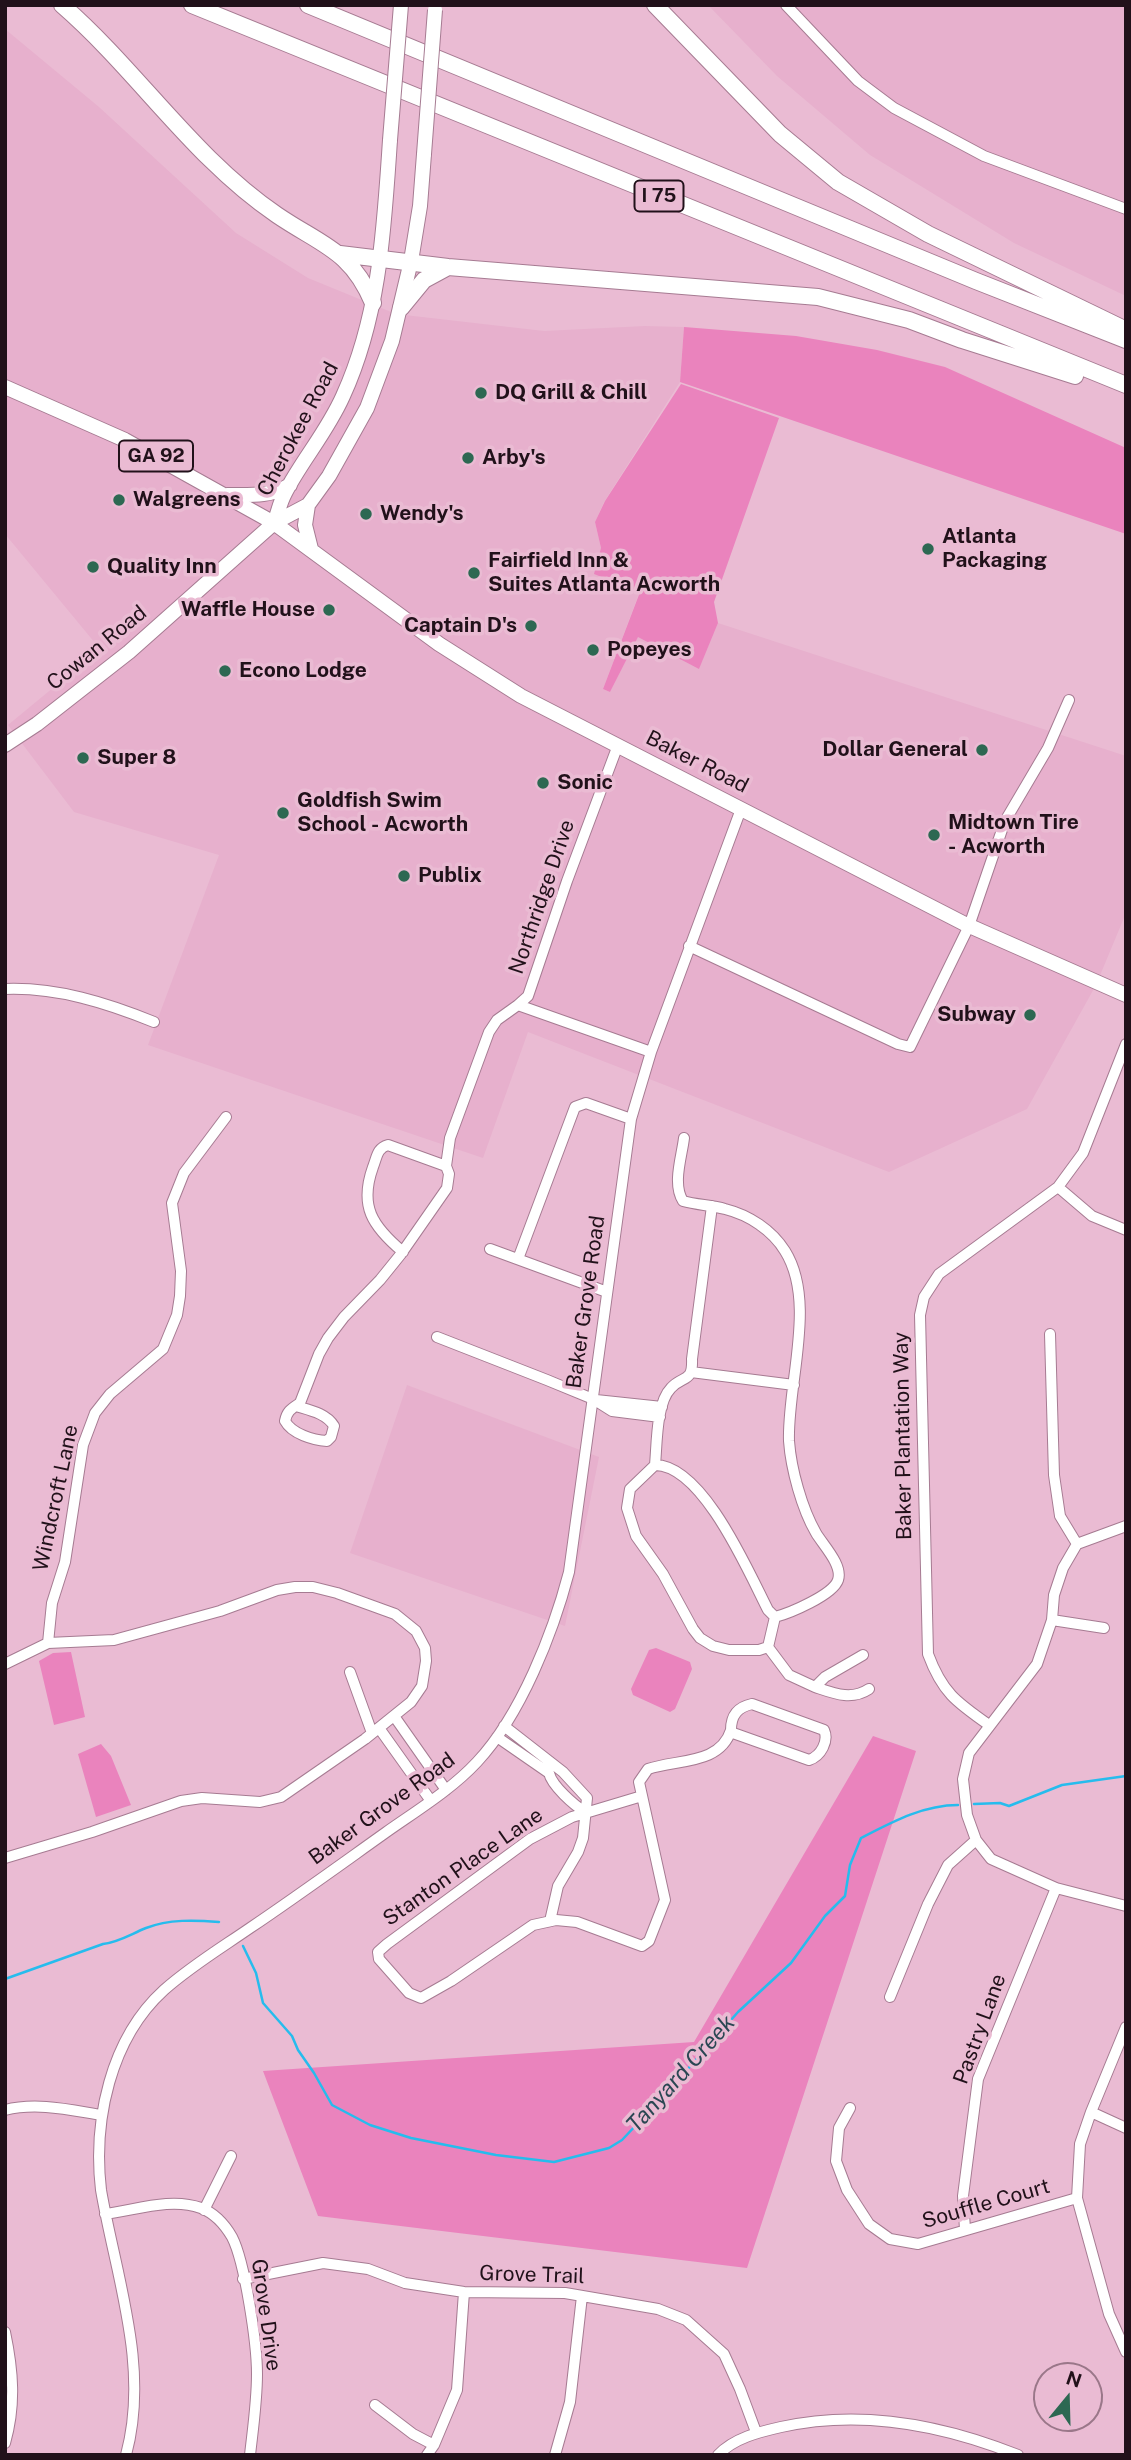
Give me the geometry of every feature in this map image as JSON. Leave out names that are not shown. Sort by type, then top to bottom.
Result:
[{"type":"highway","points":[[62,5],[108,49],[225,174],[274,213],[340,254],[361,278],[373,303]]},
{"type":"highway","name":"I 75","points":[[192,5],[1126,385]]},
{"type":"highway","name":"I 75","points":[[308,5],[976,281],[1126,340]]},
{"type":"highway","points":[[655,5],[780,134],[838,182],[940,240],[1126,330]]},
{"type":"highway","points":[[340,254],[448,267],[818,297],[909,320],[962,340],[1126,392]]},
{"type":"highway","points":[[401,308],[424,280],[448,267]]},
{"type":"main road","name":"Cherokee Road","points":[[274,523],[290,485],[342,399],[365,338],[381,259],[401,5]]},
{"type":"main road","name":"Cherokee Road","points":[[274,523],[308,505],[337,463],[367,408],[386,363],[411,261],[419,206],[435,8]]},
{"type":"main road","name":"GA 92","points":[[5,387],[125,440],[274,523]]},
{"type":"main road","points":[[224,495],[258,494],[277,491],[290,485]]},
{"type":"main road","points":[[308,505],[305,526],[311,550]]},
{"type":"main road","name":"Baker Road","points":[[274,523],[439,644],[521,696],[970,926],[1126,995]]},
{"type":"main road","name":"Cowan Road","points":[[5,744],[37,724],[130,652],[274,523]]},
{"type":"street","points":[[786,5],[858,81],[894,108],[984,156],[1126,209]]},
{"type":"street","points":[[689,946],[898,1044],[910,1047],[970,926],[1005,821],[1048,748],[1069,700]]},
{"type":"street","name":"Northridge Drive","points":[[618,745],[567,881],[528,996],[518,1005],[650,1052]]},
{"type":"street","name":"Baker Grove Road","points":[[126,2455],[135,2408],[134,2366],[105,2214],[98,2161],[102,2115],[108,2089],[122,2052],[140,2019],[162,1992],[193,1966],[431,1801],[476,1763],[504,1726],[545,1645],[567,1579],[575,1538],[631,1119],[650,1052],[741,809]]},
{"type":"street","points":[[5,989],[53,992],[82,998],[116,1007],[154,1022]]},
{"type":"street","points":[[296,1406],[300,1403],[328,1338],[403,1252],[447,1188],[449,1174],[446,1166],[450,1138],[489,1032],[497,1020],[518,1005]]},
{"type":"street","name":"Baker Plantation Way","points":[[989,1725],[960,1704],[937,1679],[928,1654],[920,1315],[924,1297],[939,1274],[1058,1187],[1083,1153],[1126,1044]]},
{"type":"street","points":[[518,1259],[575,1107],[586,1103],[631,1119]]},
{"type":"street","name":"Windcroft Lane","points":[[48,1643],[52,1603],[65,1562],[83,1445],[95,1413],[110,1394],[163,1349],[177,1315],[180,1296],[181,1271],[172,1203],[184,1173],[226,1117]]},
{"type":"street","points":[[655,1465],[672,1468],[701,1495],[718,1517],[768,1610],[775,1616],[783,1615],[828,1591],[837,1583],[838,1567],[805,1511],[789,1442],[799,1316],[798,1290],[793,1266],[785,1251],[766,1229],[734,1212],[683,1201],[678,1180],[684,1138]]},
{"type":"street","points":[[403,1252],[382,1235],[366,1200],[367,1184],[379,1150],[388,1145],[446,1166]]},
{"type":"street","points":[[1058,1187],[1092,1216],[1126,1230]]},
{"type":"street","points":[[712,1206],[691,1372],[687,1378],[672,1386],[661,1413],[655,1465],[630,1489],[627,1508],[636,1536],[669,1584],[693,1629],[713,1646],[729,1650],[759,1650],[768,1647]]},
{"type":"street","points":[[490,1249],[607,1292]]},
{"type":"street","points":[[1050,1334],[1054,1475],[1060,1516],[1077,1544]]},
{"type":"street","points":[[437,1337],[593,1399],[661,1413]]},
{"type":"street","points":[[691,1372],[794,1385]]},
{"type":"street","points":[[1126,1526],[1077,1544],[1063,1568],[1054,1595],[1052,1620],[1037,1664],[969,1753],[963,1779],[967,1815],[976,1840],[991,1859],[1056,1888],[1126,1906]]},
{"type":"street","points":[[5,1664],[48,1643],[114,1640],[220,1611],[277,1590],[295,1587],[313,1587],[368,1602],[401,1618],[416,1631],[426,1653],[424,1678],[415,1698],[376,1731],[281,1797],[260,1802],[202,1798],[181,1801],[5,1858]]},
{"type":"street","points":[[775,1616],[768,1647],[789,1675],[815,1687],[851,1696],[862,1694],[869,1689]]},
{"type":"street","points":[[1052,1620],[1104,1628]]},
{"type":"street","points":[[815,1687],[825,1677],[863,1655]]},
{"type":"street","points":[[350,1672],[376,1731],[431,1801]]},
{"type":"street","points":[[504,1726],[540,1752],[580,1787],[587,1798],[579,1852],[558,1886],[550,1921],[577,1922],[642,1946],[649,1941],[665,1900],[639,1782],[648,1769],[712,1754],[727,1742],[735,1713],[742,1706],[752,1704],[824,1730],[827,1735],[816,1758],[809,1760],[767,1747],[731,1730]]},
{"type":"street","points":[[394,1716],[446,1790]]},
{"type":"street","points":[[497,1737],[560,1779],[585,1812]]},
{"type":"street","points":[[585,1812],[642,1796]]},
{"type":"street","name":"Stanton Place Lane","points":[[550,1921],[533,1925],[451,1981],[421,1998],[409,1993],[379,1959],[377,1952],[520,1846],[552,1826],[585,1812]]},
{"type":"street","points":[[890,1997],[928,1904],[948,1865],[976,1840]]},
{"type":"street","name":"Pastry Lane","points":[[965,2230],[963,2196],[978,2079],[1056,1888]]},
{"type":"street","points":[[1126,2027],[1080,2144],[1077,2198],[1109,2314],[1126,2352]]},
{"type":"street","points":[[5,2110],[45,2106],[102,2115]]},
{"type":"street","name":"Souffle Court","points":[[850,2108],[839,2129],[836,2161],[847,2190],[869,2224],[890,2239],[918,2244],[1077,2198]]},
{"type":"street","points":[[1091,2112],[1126,2128]]},
{"type":"street","points":[[105,2214],[168,2204],[193,2206],[204,2210],[231,2156]]},
{"type":"street","name":"Grove Drive","points":[[204,2210],[219,2221],[232,2237],[251,2316],[257,2374],[250,2455]]},
{"type":"street","name":"Grove Trail","points":[[243,2279],[323,2263],[368,2269],[405,2283],[464,2292],[565,2292],[648,2307],[686,2320],[724,2354],[756,2432]]},
{"type":"street","points":[[427,2455],[434,2445],[457,2390],[464,2292]]},
{"type":"street","points":[[555,2455],[570,2402],[582,2296]]},
{"type":"street","points":[[5,2332],[13,2385],[12,2410],[5,2443]]},
{"type":"street","points":[[375,2405],[413,2434],[434,2445]]},
{"type":"street","points":[[718,2455],[756,2432],[808,2421],[857,2418],[927,2427],[983,2441],[1018,2455]]},
{"type":"shaded area","points":[[708,5],[1126,5],[1126,296],[1014,243],[870,155],[777,76]]},
{"type":"shaded area","points":[[5,29],[99,107],[236,233],[308,278],[396,314],[544,331],[645,326],[684,327],[680,382],[604,502],[595,522],[601,548],[640,591],[603,689],[610,692],[638,636],[699,668],[718,623],[1126,756],[1126,913],[1096,985],[1027,1109],[889,1172],[528,1032],[483,1158],[148,1045],[219,855],[74,812],[8,725],[100,649],[5,534]]},
{"type":"shaded area","points":[[684,327],[796,336],[877,350],[945,367],[1126,448],[1126,534],[680,382]]},
{"type":"shaded area","points":[[681,384],[779,418],[714,602],[718,623],[699,669],[638,637],[610,692],[603,689],[640,592],[594,574],[601,548],[595,522],[605,501]]},
{"type":"shaded area","points":[[407,1385],[599,1457],[565,1626],[350,1553]]},
{"type":"shaded area","points":[[656,1648],[690,1662],[692,1669],[675,1709],[670,1712],[633,1695],[631,1689],[649,1650]]},
{"type":"shaded area","points":[[71,1652],[85,1717],[54,1725],[39,1661],[53,1653]]},
{"type":"shaded area","points":[[873,1736],[916,1751],[747,2268],[318,2216],[263,2071],[694,2042]]},
{"type":"shaded area","points":[[101,1744],[111,1756],[131,1805],[96,1817],[78,1754]]},
{"type":"waterway","name":"Tanyard Creek","points":[[974,1804],[1000,1803],[1009,1806],[1062,1785],[1126,1776]]},
{"type":"waterway","name":"Tanyard Creek","points":[[243,1946],[256,1973],[263,2003],[292,2036],[332,2105],[370,2125],[411,2138],[496,2155],[554,2162],[609,2148],[622,2140],[738,2012],[791,1963],[825,1916],[845,1896],[850,1865],[861,1838],[920,1811],[958,1805]]},
{"type":"waterway","name":"Tanyard Creek","points":[[5,1979],[120,1940],[155,1925],[182,1921],[219,1922]]},
{"type":"place","name":"DQ Grill & Chill","points":[[481,393]]},
{"type":"place","name":"Arby's","points":[[468,458]]},
{"type":"place","name":"Walgreens","points":[[119,500]]},
{"type":"place","name":"Wendy's","points":[[366,514]]},
{"type":"place","name":"Atlanta Packaging","points":[[928,549]]},
{"type":"place","name":"Quality Inn","points":[[93,567]]},
{"type":"place","name":"Fairfield Inn & Suites Atlanta Acworth","points":[[474,573]]},
{"type":"place","name":"Waffle House","points":[[329,610]]},
{"type":"place","name":"Captain D's","points":[[531,626]]},
{"type":"place","name":"Popeyes","points":[[593,650]]},
{"type":"place","name":"Econo Lodge","points":[[225,671]]},
{"type":"place","name":"Dollar General","points":[[982,750]]},
{"type":"place","name":"Super 8","points":[[83,758]]},
{"type":"place","name":"Sonic","points":[[543,783]]},
{"type":"place","name":"Goldfish Swim School - Acworth","points":[[283,813]]},
{"type":"place","name":"Midtown Tire - Acworth","points":[[934,835]]},
{"type":"place","name":"Publix","points":[[404,876]]},
{"type":"place","name":"Subway","points":[[1030,1015]]}]
